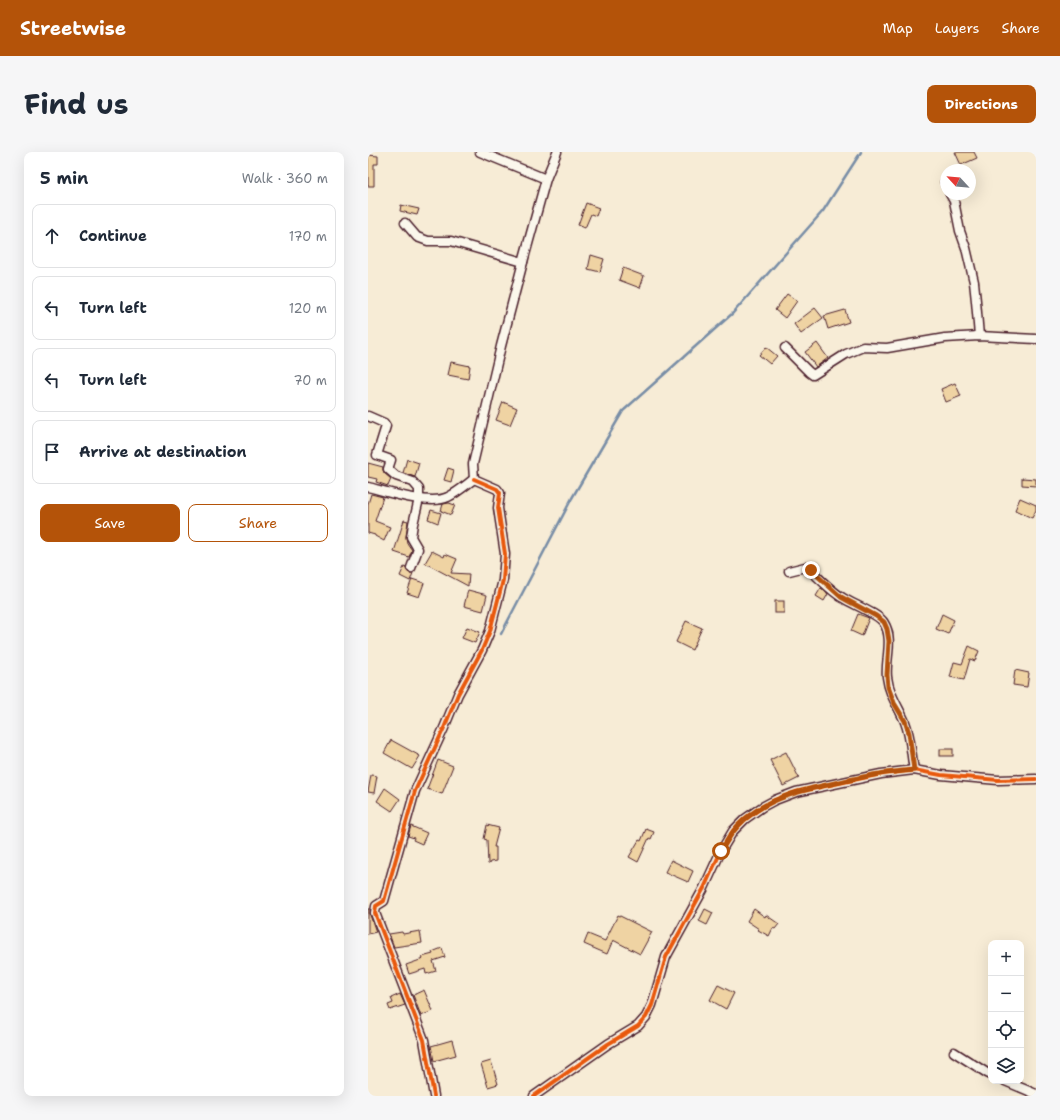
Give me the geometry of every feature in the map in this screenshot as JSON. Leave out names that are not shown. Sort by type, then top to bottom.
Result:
[{"type":"street","points":[[480,152],[546,179]]},
{"type":"street","points":[[474,479],[473,464],[501,346],[546,179],[557,152]]},
{"type":"street","points":[[953,200],[974,282],[979,336]]},
{"type":"street","points":[[405,223],[418,237],[428,241],[451,241],[523,262]]},
{"type":"street","points":[[785,348],[813,375],[846,354],[863,347],[887,348],[945,338],[979,336],[1036,339]]},
{"type":"street","points":[[368,416],[384,423],[386,426],[377,455],[391,460],[388,469],[396,476],[414,482],[419,489],[419,499],[411,537],[418,548],[411,568]]},
{"type":"street","points":[[368,488],[419,499],[439,500],[448,497],[474,479]]},
{"type":"street","points":[[434,1096],[424,1040],[375,913],[376,906],[384,901],[415,791],[458,694],[482,650],[490,631],[503,580],[505,554],[498,508],[500,493],[497,489],[474,479]]},
{"type":"street","points":[[790,571],[805,567],[808,568],[841,597],[884,622],[889,641],[887,675],[888,687],[894,703],[905,721],[909,733],[914,770]]},
{"type":"street","points":[[534,1096],[608,1044],[638,1026],[646,1017],[652,1005],[666,958],[704,888],[721,851],[733,831],[745,819],[762,806],[796,792],[881,774],[914,770],[941,775],[998,780],[1036,779]]},
{"type":"street","points":[[954,1052],[988,1073]]},
{"type":"street","points":[[1012,1084],[1036,1094]]},
{"type":"building","points":[[955,152],[974,152],[977,158],[961,164]]},
{"type":"building","points":[[368,155],[378,156],[378,164],[374,164],[374,186],[368,186]]},
{"type":"building","points":[[586,203],[599,208],[596,216],[591,214],[585,228],[578,225]]},
{"type":"building","points":[[401,205],[419,209],[417,215],[400,211]]},
{"type":"building","points":[[591,255],[604,259],[600,272],[588,269]]},
{"type":"building","points":[[623,268],[644,276],[640,288],[619,280]]},
{"type":"building","points":[[787,294],[797,301],[785,318],[775,310]]},
{"type":"building","points":[[815,308],[823,318],[801,334],[794,324]]},
{"type":"building","points":[[845,310],[849,322],[828,329],[824,316]]},
{"type":"building","points":[[817,343],[828,358],[816,367],[805,352]]},
{"type":"building","points":[[766,347],[777,356],[770,364],[759,355]]},
{"type":"building","points":[[451,362],[470,366],[468,379],[448,375]]},
{"type":"building","points":[[955,383],[961,396],[946,402],[941,389]]},
{"type":"building","points":[[503,402],[517,408],[510,425],[496,420]]},
{"type":"building","points":[[407,459],[419,463],[415,477],[403,473]]},
{"type":"building","points":[[368,463],[383,467],[384,473],[391,479],[388,486],[376,482],[377,479],[368,477]]},
{"type":"building","points":[[448,468],[454,470],[451,482],[444,480]]},
{"type":"building","points":[[1022,478],[1036,479],[1036,486],[1022,485]]},
{"type":"building","points":[[371,494],[383,497],[375,521],[390,527],[384,541],[375,535],[368,533],[368,504]]},
{"type":"building","points":[[1020,498],[1036,505],[1036,510],[1032,518],[1015,510]]},
{"type":"building","points":[[449,503],[455,505],[451,515],[441,511],[443,504]]},
{"type":"building","points":[[431,510],[441,513],[438,523],[428,519]]},
{"type":"building","points":[[404,520],[408,521],[406,537],[407,543],[412,550],[409,557],[394,552]]},
{"type":"building","points":[[432,551],[444,557],[445,554],[457,559],[451,573],[469,574],[468,586],[425,563]]},
{"type":"building","points":[[404,567],[409,573],[413,573],[410,581],[400,576]]},
{"type":"building","points":[[412,579],[424,583],[419,597],[407,593]]},
{"type":"building","points":[[821,588],[828,594],[824,601],[816,596]]},
{"type":"building","points":[[468,590],[487,595],[483,611],[464,606]]},
{"type":"building","points":[[775,601],[784,601],[784,613],[775,613]]},
{"type":"building","points":[[858,614],[869,618],[862,636],[851,631]]},
{"type":"building","points":[[942,614],[954,620],[948,634],[936,629]]},
{"type":"building","points":[[686,621],[702,628],[692,650],[676,642]]},
{"type":"building","points":[[467,627],[480,632],[475,643],[462,638]]},
{"type":"building","points":[[969,646],[979,651],[975,661],[970,659],[964,680],[950,677],[954,662],[962,664]]},
{"type":"building","points":[[1015,670],[1029,673],[1027,687],[1013,685]]},
{"type":"building","points":[[391,740],[420,756],[412,769],[384,753]]},
{"type":"building","points":[[940,749],[953,749],[953,756],[940,756]]},
{"type":"building","points":[[786,752],[799,778],[783,786],[770,760]]},
{"type":"building","points":[[438,760],[453,766],[442,794],[427,789]]},
{"type":"building","points":[[371,775],[377,776],[374,793],[368,792]]},
{"type":"building","points":[[385,788],[400,799],[392,811],[377,801]]},
{"type":"building","points":[[487,825],[499,828],[494,847],[496,847],[496,861],[490,862],[489,864],[487,840],[484,839]]},
{"type":"building","points":[[411,826],[427,833],[422,844],[413,840],[414,838],[408,836]]},
{"type":"building","points":[[646,829],[654,832],[651,839],[649,838],[638,862],[629,857],[639,840],[641,841]]},
{"type":"building","points":[[671,860],[693,871],[688,882],[665,872]]},
{"type":"building","points":[[368,909],[370,909],[370,915],[376,932],[368,934]]},
{"type":"building","points":[[705,909],[713,913],[707,925],[699,921]]},
{"type":"building","points":[[754,909],[765,917],[766,915],[779,924],[775,929],[773,928],[769,936],[758,930],[759,929],[747,921]]},
{"type":"building","points":[[618,915],[652,932],[640,954],[613,940],[607,954],[584,944],[588,934],[605,941]]},
{"type":"building","points":[[420,931],[422,943],[394,947],[389,934],[402,932],[403,934]]},
{"type":"building","points":[[442,948],[445,957],[433,961],[436,971],[426,974],[425,969],[409,974],[406,965],[423,959],[422,957],[433,954],[432,952]]},
{"type":"building","points":[[718,985],[734,993],[726,1009],[710,1000]]},
{"type":"building","points":[[424,990],[433,1011],[421,1016],[413,995]]},
{"type":"building","points":[[400,994],[405,1005],[390,1010],[388,1005],[393,1003],[391,998]]},
{"type":"building","points":[[452,1040],[456,1055],[434,1061],[431,1046]]},
{"type":"building","points":[[491,1061],[498,1084],[488,1087],[481,1064]]},
{"type":"waterway","points":[[501,634],[572,498],[623,411],[733,313],[823,211],[861,152]]},
{"type":"cycle path","points":[[434,1096],[424,1040],[375,913],[376,906],[384,901],[415,791],[458,694],[482,650],[490,631],[503,580],[505,554],[498,508],[500,493],[497,489],[474,479]]},
{"type":"cycle path","points":[[534,1096],[608,1044],[638,1026],[646,1017],[652,1005],[666,957],[704,888],[721,851],[733,831],[745,819],[762,807],[796,792],[881,774],[914,770],[941,775],[998,780],[1036,779]]},
{"type":"route","points":[[721,851],[733,831],[745,819],[762,806],[775,800],[796,792],[831,784],[881,774],[914,770],[909,733],[905,721],[894,703],[888,687],[887,675],[889,641],[884,622],[841,597],[811,570]]}]
